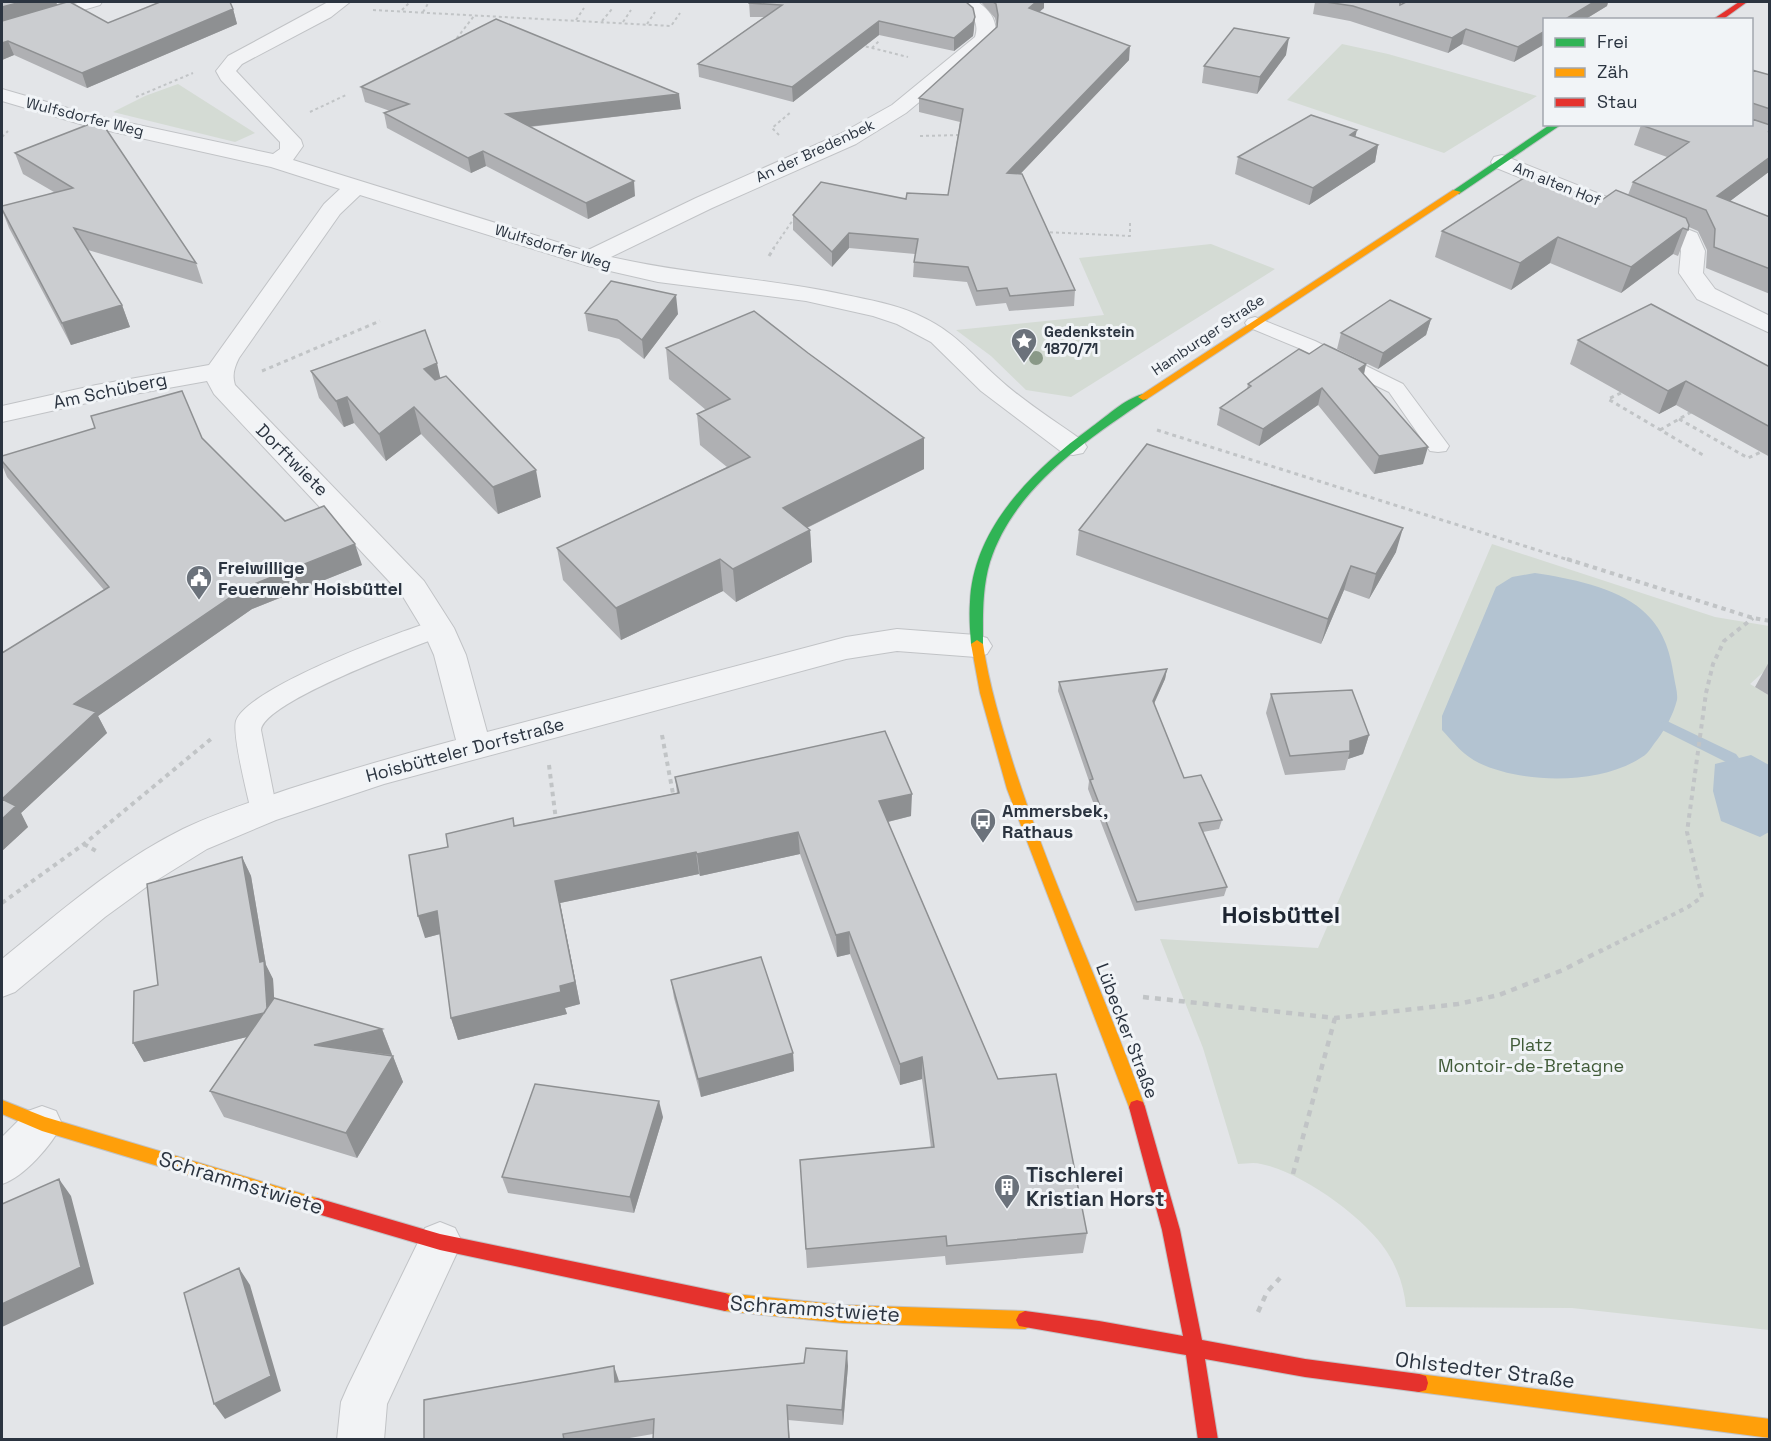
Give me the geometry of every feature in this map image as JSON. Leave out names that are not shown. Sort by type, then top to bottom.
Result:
[{"type":"main road","points":[[1719,18],[1743,2]]},
{"type":"main road","name":"Hamburger Straße","points":[[976,646],[975,605],[979,579],[986,552],[999,525],[1013,504],[1030,486],[1073,447],[1255,323],[1555,126]]},
{"type":"main road","name":"Lübecker Straße","points":[[976,646],[999,741],[1029,837],[1095,992],[1139,1114],[1169,1220],[1195,1347],[1208,1440]]},
{"type":"main road","name":"Schrammstwiete","points":[[2,1107],[42,1124],[440,1242],[714,1302],[843,1314],[1032,1320],[1195,1347]]},
{"type":"main road","name":"Ohlstedter Straße","points":[[1195,1347],[1305,1368],[1770,1429]]},
{"type":"street","name":"An der Bredenbek","points":[[588,259],[802,159],[876,123],[899,109],[984,40],[988,32],[983,15],[966,2]]},
{"type":"street","points":[[277,162],[289,152],[292,146],[290,140],[228,76],[226,71],[229,65],[336,5]]},
{"type":"street","name":"Wulfsdorfer Weg","points":[[2,94],[87,120],[277,162],[588,259],[658,275],[806,294],[856,304],[916,324],[953,347],[990,386],[1073,447]]},
{"type":"street","name":"Am alten Hof","points":[[1502,162],[1689,238],[1693,251],[1691,273],[1706,294],[1770,326]]},
{"type":"street","points":[[221,379],[332,209],[356,187]]},
{"type":"street","name":"Am Schüberg","points":[[2,414],[96,393],[221,379]]},
{"type":"street","name":"Dorftwiete","points":[[221,379],[413,588],[438,628],[450,655],[474,747]]},
{"type":"street","name":"Hoisbütteler Dorfstraße","points":[[2,981],[92,907],[136,875],[195,839],[264,811],[369,776],[846,648],[897,640],[976,646]]},
{"type":"street","points":[[2,1165],[42,1124]]},
{"type":"street","points":[[360,1440],[364,1402],[440,1242]]},
{"type":"lane","points":[[2,30],[95,2]]},
{"type":"lane","points":[[1255,323],[1308,345],[1396,388],[1438,446]]},
{"type":"lane","points":[[264,811],[248,730],[249,721],[262,708],[326,672],[438,628]]},
{"type":"path","points":[[401,11],[410,2]]},
{"type":"path","points":[[422,12],[429,2]]},
{"type":"path","points":[[336,5],[401,11],[671,26],[680,13]]},
{"type":"path","points":[[575,20],[584,8]]},
{"type":"path","points":[[601,22],[612,9]]},
{"type":"path","points":[[622,23],[631,10]]},
{"type":"path","points":[[646,24],[655,12]]},
{"type":"path","points":[[453,43],[474,15]]},
{"type":"path","points":[[871,48],[879,41]]},
{"type":"path","points":[[850,43],[952,68]]},
{"type":"path","points":[[87,120],[189,74],[229,65]]},
{"type":"path","points":[[2,137],[11,128]]},
{"type":"path","points":[[918,136],[966,135]]},
{"type":"path","points":[[748,286],[810,193],[802,159]]},
{"type":"path","points":[[1039,232],[1130,236],[1130,223]]},
{"type":"path","points":[[221,379],[381,321]]},
{"type":"path","points":[[1621,393],[1608,399],[1703,455]]},
{"type":"path","points":[[1660,430],[1698,409]]},
{"type":"path","points":[[1117,416],[1219,451],[1667,589],[1753,618],[1770,621]]},
{"type":"path","points":[[1679,419],[1748,458],[1761,452]]},
{"type":"path","points":[[1095,992],[1335,1018],[1458,1004],[1499,995],[1563,970],[1688,907],[1702,897],[1687,832],[1690,795],[1698,757],[1706,693],[1713,664],[1724,641],[1753,618]]},
{"type":"path","points":[[655,699],[675,804]]},
{"type":"path","points":[[2,903],[84,844],[219,732],[249,721]]},
{"type":"path","points":[[544,728],[556,821]]},
{"type":"path","points":[[1293,1174],[1335,1018]]},
{"type":"green space","points":[[1342,44],[1388,54],[1537,96],[1444,153],[1287,100]]},
{"type":"green space","points":[[178,84],[255,133],[235,142],[113,112],[145,96]]},
{"type":"green space","points":[[1211,244],[1275,269],[1071,397],[1026,390],[991,356],[956,330],[1104,315],[1079,258]]},
{"type":"green space","name":"Platz Montoir-de-Bretagne","points":[[1492,544],[1715,617],[1769,626],[1769,667],[1750,684],[1770,696],[1769,1330],[1572,1308],[1406,1307],[1400,1278],[1391,1258],[1377,1239],[1348,1211],[1312,1186],[1277,1168],[1258,1163],[1238,1164],[1203,1048],[1160,939],[1318,948]]},
{"type":"water","points":[[1535,573],[1577,581],[1619,595],[1649,617],[1664,640],[1670,658],[1677,700],[1666,726],[1648,752],[1625,766],[1584,777],[1539,778],[1517,775],[1497,770],[1468,757],[1442,730],[1442,716],[1496,587],[1512,577]]},
{"type":"water","points":[[1751,755],[1769,765],[1769,832],[1760,837],[1721,821],[1713,791],[1715,764]]},
{"type":"building","points":[[2,2],[21,2],[2,7]]},
{"type":"building","points":[[67,2],[108,23],[160,2],[230,2],[233,9],[82,73],[8,41],[2,43],[2,21]]},
{"type":"building","points":[[749,2],[966,2],[973,8],[975,17],[973,22],[954,38],[879,21],[792,87],[698,64],[782,5]]},
{"type":"building","points":[[993,2],[1036,2],[1029,8],[1130,46],[1007,173],[1022,174],[1075,290],[1010,296],[1007,288],[977,291],[968,267],[914,262],[918,239],[849,233],[832,252],[793,215],[821,182],[906,199],[907,193],[948,195],[963,109],[919,98],[997,27],[998,15],[996,4]]},
{"type":"building","points":[[1326,2],[1400,2],[1400,5],[1406,2],[1594,2],[1567,18],[1543,18],[1543,32],[1518,47],[1466,29],[1452,38],[1353,6]]},
{"type":"building","points":[[496,19],[679,94],[506,114],[634,181],[586,203],[483,151],[468,158],[384,113],[409,104],[361,87]]},
{"type":"building","points":[[1234,28],[1289,38],[1260,77],[1204,66]]},
{"type":"building","points":[[1753,70],[1770,75],[1770,109],[1753,103]]},
{"type":"building","points":[[1311,115],[1357,130],[1350,135],[1378,145],[1313,188],[1238,157]]},
{"type":"building","points":[[1753,119],[1770,125],[1768,132],[1770,132],[1770,157],[1717,196],[1770,217],[1770,269],[1714,247],[1715,229],[1706,210],[1633,182],[1689,142],[1644,126],[1753,126]]},
{"type":"building","points":[[100,120],[196,263],[74,228],[122,305],[62,323],[2,206],[73,188],[15,153]]},
{"type":"building","points":[[1530,174],[1599,202],[1616,190],[1686,218],[1689,225],[1688,230],[1683,228],[1631,267],[1558,237],[1520,263],[1442,231]]},
{"type":"building","points":[[611,281],[676,295],[642,340],[617,320],[585,313]]},
{"type":"building","points":[[1390,300],[1431,319],[1383,353],[1341,333]]},
{"type":"building","points":[[1651,304],[1770,366],[1770,427],[1686,381],[1668,391],[1578,340]]},
{"type":"building","points":[[754,311],[924,438],[783,508],[810,530],[733,569],[720,559],[616,608],[557,548],[750,457],[697,414],[730,399],[666,348]]},
{"type":"building","points":[[425,330],[437,363],[424,369],[435,380],[446,376],[536,470],[493,487],[414,407],[379,434],[347,397],[336,401],[311,371]]},
{"type":"building","points":[[1324,344],[1366,364],[1359,369],[1428,447],[1379,456],[1322,388],[1263,429],[1220,408],[1251,386],[1248,384],[1299,349],[1309,354]]},
{"type":"building","points":[[182,391],[202,438],[285,521],[324,506],[355,544],[244,588],[74,704],[96,712],[2,799],[2,653],[109,587],[2,461],[2,456],[95,428],[91,416]]},
{"type":"building","points":[[1147,444],[1403,528],[1376,574],[1351,566],[1328,619],[1079,530]]},
{"type":"building","points":[[1167,669],[1153,701],[1184,778],[1201,775],[1222,820],[1199,823],[1227,887],[1137,902],[1090,780],[1093,779],[1059,682]]},
{"type":"building","points":[[1352,690],[1369,735],[1350,741],[1350,751],[1290,756],[1271,694]]},
{"type":"building","points":[[885,731],[912,794],[879,801],[998,1079],[1056,1074],[1087,1233],[947,1246],[946,1236],[806,1249],[800,1160],[934,1147],[922,1057],[900,1064],[849,932],[836,935],[798,832],[555,881],[575,982],[560,986],[561,992],[451,1018],[437,911],[418,916],[409,855],[448,847],[446,834],[513,818],[514,826],[679,793],[675,777]]},
{"type":"building","points":[[2,799],[16,806],[2,819]]},
{"type":"building","points":[[242,857],[260,962],[264,961],[267,1008],[264,1013],[133,1043],[134,991],[158,985],[147,884]]},
{"type":"building","points":[[761,957],[793,1053],[698,1079],[671,980]]},
{"type":"building","points":[[274,998],[382,1029],[314,1045],[393,1056],[346,1133],[210,1091]]},
{"type":"building","points":[[535,1084],[659,1101],[630,1197],[502,1177]]},
{"type":"building","points":[[59,1179],[81,1267],[2,1304],[2,1204]]},
{"type":"building","points":[[239,1268],[271,1376],[214,1404],[184,1293]]},
{"type":"building","points":[[806,1348],[847,1351],[842,1410],[787,1405],[789,1440],[653,1440],[654,1419],[563,1434],[564,1440],[424,1440],[424,1400],[614,1366],[615,1382],[804,1363]]},
{"type":"waterway","points":[[1667,726],[1731,758]]},
{"type":"traffic: fast","points":[[1456,192],[1555,126]]},
{"type":"traffic: fast","points":[[977,644],[976,601],[984,562],[999,528],[1020,497],[1047,469],[1077,444],[1143,397]]},
{"type":"traffic: slow","points":[[1143,397],[1456,192]]},
{"type":"traffic: slow","points":[[977,644],[987,693],[1014,789],[1137,1107]]},
{"type":"traffic: slow","points":[[2,1107],[42,1124],[317,1206]]},
{"type":"traffic: slow","points":[[725,1302],[843,1314],[1025,1320]]},
{"type":"traffic: slow","points":[[1419,1383],[1770,1429]]},
{"type":"traffic: jam","points":[[1719,18],[1743,2]]},
{"type":"traffic: jam","points":[[1137,1107],[1161,1189],[1180,1272],[1208,1440]]},
{"type":"traffic: jam","points":[[317,1206],[440,1242],[725,1302]]},
{"type":"traffic: jam","points":[[1025,1320],[1099,1330],[1305,1368],[1419,1383]]},
{"type":"place","name":"Gedenkstein 1870/71","points":[[1024,364]]},
{"type":"place","name":"Freiwillige Feuerwehr Hoisbüttel","points":[[199,601]]},
{"type":"place","name":"Ammersbek, Rathaus","points":[[983,844]]},
{"type":"place","name":"Tischlerei Kristian Horst","points":[[1007,1210]]},
{"type":"district","name":"Hoisbüttel","points":[[1281,915]]}]
